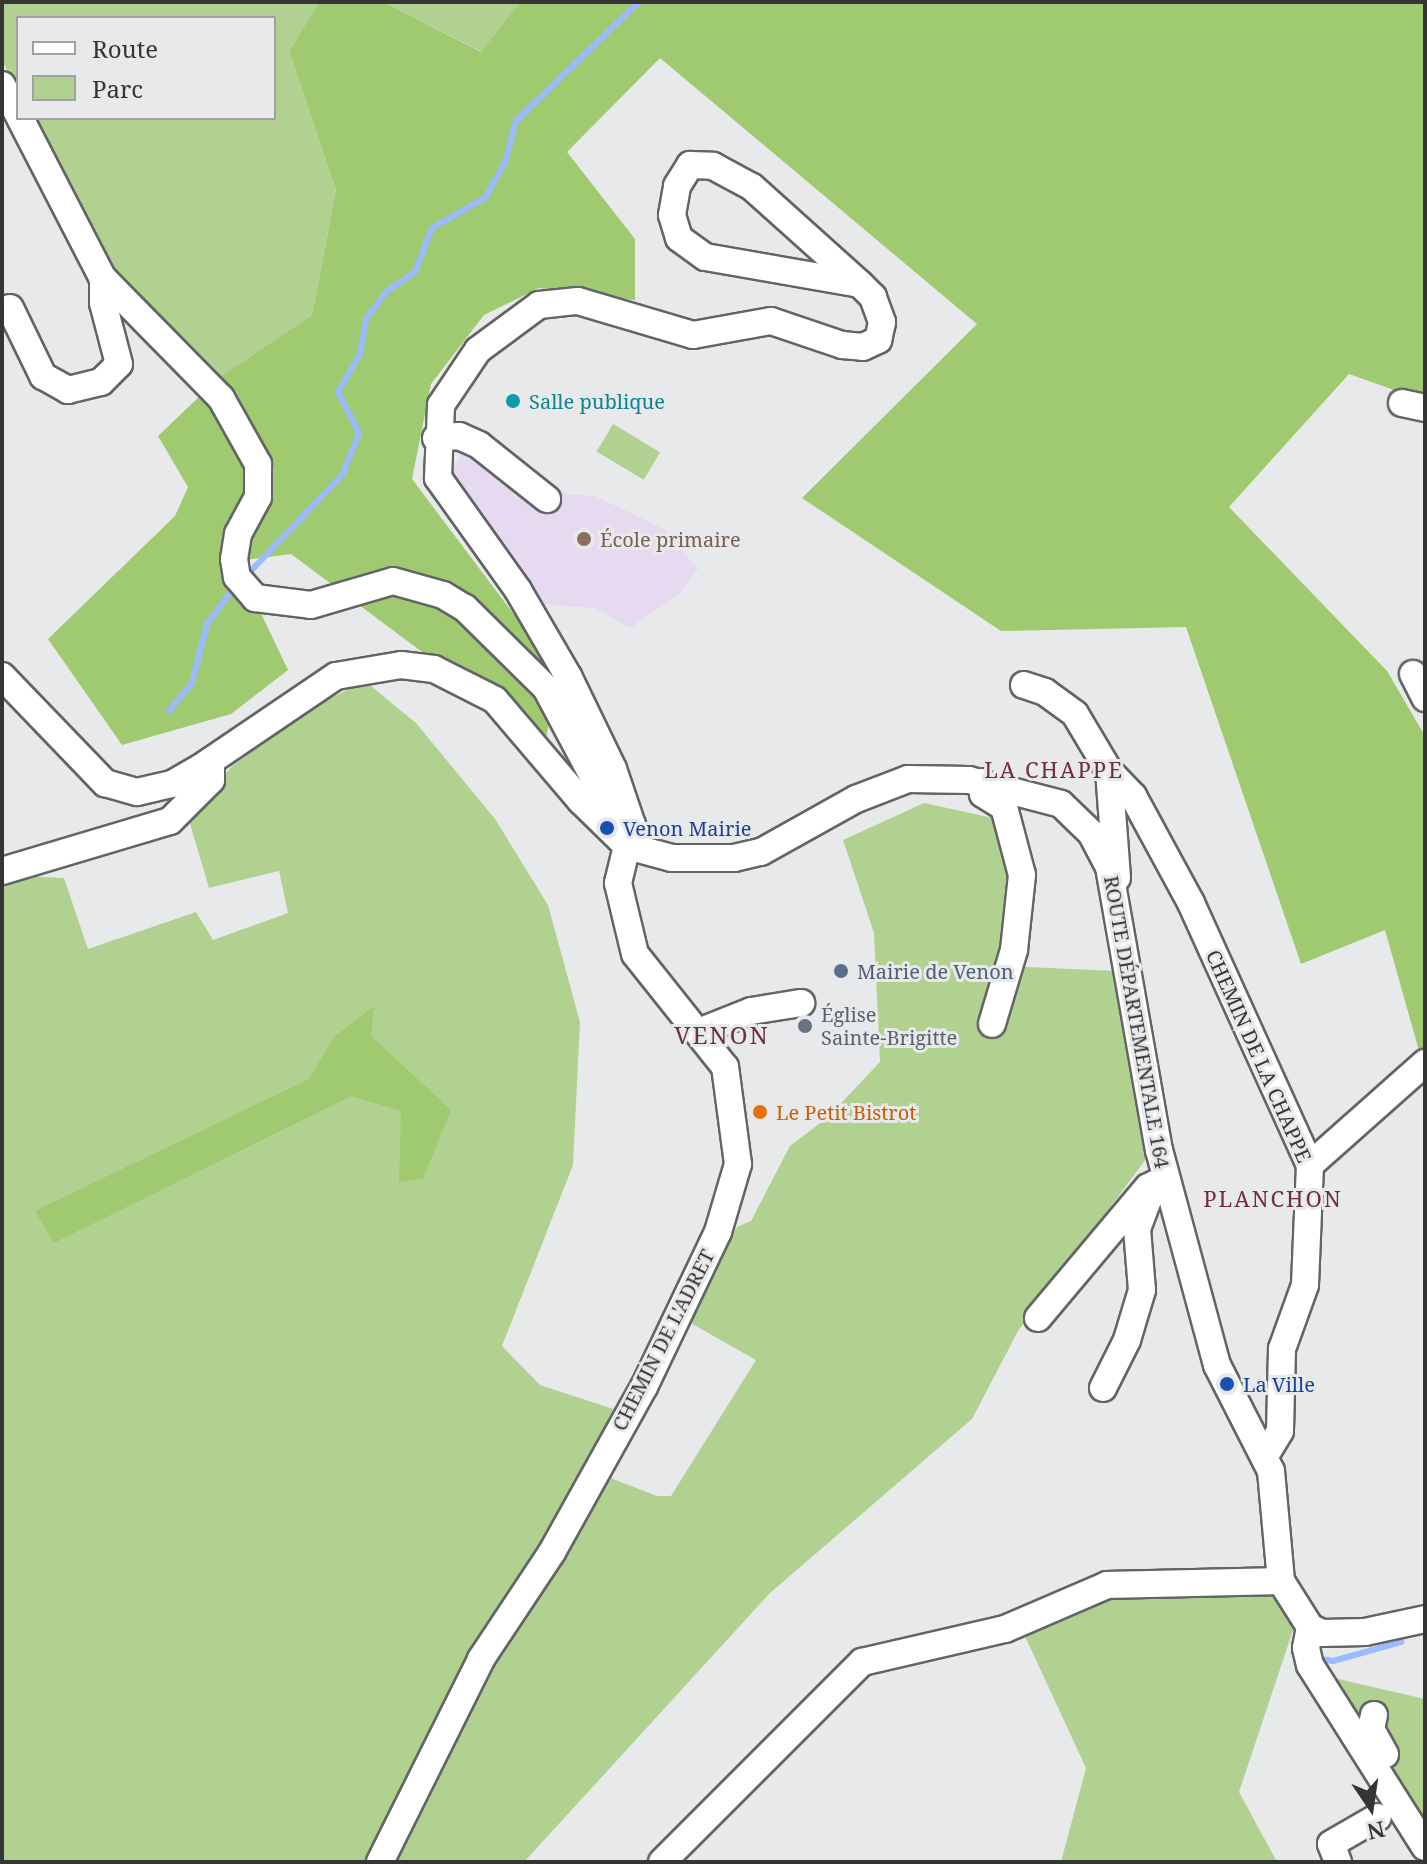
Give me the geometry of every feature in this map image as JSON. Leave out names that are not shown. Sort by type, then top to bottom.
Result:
[{"type":"street","points":[[2,85],[16,111]]},
{"type":"street","points":[[21,120],[103,278],[221,398],[258,464],[258,497],[238,534],[234,559],[237,577],[255,598],[311,605],[393,581],[418,585],[465,608],[546,688],[604,797],[629,836]]},
{"type":"street","points":[[629,836],[613,769],[568,676],[518,590],[438,478],[436,438],[441,405],[478,350],[539,305],[578,301],[693,335],[771,321],[842,345],[863,347],[878,340],[882,322],[873,297],[860,284],[752,187],[713,166],[690,165],[677,186],[672,215],[679,238],[705,257],[860,284]]},
{"type":"street","points":[[10,308],[43,376],[68,390],[101,382],[119,364],[103,303],[103,278]]},
{"type":"street","points":[[436,438],[459,436],[479,445],[547,499]]},
{"type":"street","name":"ROUTE DÉPARTEMENTALE 164","points":[[2,676],[68,748],[120,790],[155,790],[205,764],[336,676],[401,665],[434,669],[495,700],[581,801],[629,836],[672,858],[734,858],[787,841],[856,799],[908,779],[982,782],[1061,804],[1091,833],[1117,894],[1160,1182],[1217,1365],[1265,1456],[1276,1488],[1281,1581],[1310,1627]]},
{"type":"street","points":[[1413,674],[1425,698]]},
{"type":"street","points":[[1024,685],[1045,692],[1075,714],[1109,771],[1118,839],[1117,894]]},
{"type":"street","points":[[2,871],[170,821],[211,780],[205,764]]},
{"type":"street","name":"CHEMIN DE LA CHAPPE","points":[[1109,771],[1133,796],[1191,903],[1310,1165],[1305,1285],[1282,1349],[1280,1431],[1265,1456]]},
{"type":"street","points":[[982,782],[983,794],[1004,807],[1022,875],[1014,950],[992,1024]]},
{"type":"street","name":"CHEMIN DE L'ADRET","points":[[380,1862],[481,1659],[552,1552],[644,1387],[718,1232],[738,1164],[737,1130],[725,1067],[701,1031],[673,1006],[635,954],[618,883],[629,836]]},
{"type":"street","points":[[701,1031],[751,1011],[801,1003]]},
{"type":"street","points":[[1310,1165],[1425,1063]]},
{"type":"street","points":[[1038,1318],[1140,1190],[1160,1182]]},
{"type":"street","points":[[1103,1388],[1127,1340],[1142,1290],[1137,1229],[1160,1182]]},
{"type":"street","points":[[662,1862],[862,1662],[1005,1629],[1107,1585],[1281,1581]]},
{"type":"street","points":[[1425,1619],[1334,1637],[1310,1627],[1306,1648],[1310,1665],[1391,1810],[1425,1847]]},
{"type":"street","points":[[1338,1862],[1331,1844],[1391,1810],[1410,1795],[1371,1729],[1374,1715]]},
{"type":"shaded area","name":"École primaire","points":[[465,449],[513,457],[566,494],[595,496],[664,529],[698,569],[679,594],[630,628],[595,608],[536,604],[451,473]]},
{"type":"green space","points":[[2,2],[319,2],[289,51],[336,190],[312,315],[220,377],[104,270],[31,120],[276,120],[276,16],[16,16],[16,89],[2,60]]},
{"type":"green space","points":[[319,2],[384,2],[481,52],[520,2],[1425,2],[1425,401],[1349,374],[1229,507],[1387,671],[1425,736],[1425,1072],[1385,930],[1301,964],[1186,627],[1001,631],[802,498],[977,324],[660,58],[567,152],[635,239],[635,300],[539,288],[484,315],[431,384],[412,479],[558,673],[545,744],[291,554],[236,561],[288,670],[231,714],[122,745],[48,639],[175,516],[188,487],[158,436],[220,377],[312,315],[336,190],[289,51]]},
{"type":"green space","points":[[384,2],[520,2],[482,52]]},
{"type":"green space","points":[[613,424],[660,452],[644,480],[597,451]]},
{"type":"green space","points":[[365,681],[416,723],[495,819],[548,905],[580,1022],[573,1165],[502,1346],[540,1385],[613,1409],[587,1469],[657,1496],[671,1496],[756,1360],[687,1321],[737,1227],[751,1221],[790,1146],[827,1118],[880,1062],[874,933],[843,840],[924,803],[993,818],[1008,841],[1015,888],[1007,966],[1116,971],[1149,1155],[1018,1331],[972,1419],[770,1593],[524,1862],[2,1862],[2,875],[64,878],[88,949],[196,912],[213,940],[288,913],[279,871],[209,888],[188,817],[231,767],[303,712]]},
{"type":"green space","points":[[374,1006],[371,1036],[451,1110],[423,1179],[399,1182],[401,1111],[351,1096],[54,1243],[35,1211],[309,1079],[334,1037]]},
{"type":"green space","points":[[1271,1588],[1293,1630],[1239,1792],[1277,1862],[1061,1862],[1086,1768],[1023,1632],[1101,1598]]},
{"type":"green space","points":[[1325,1676],[1425,1699],[1425,1827]]},
{"type":"waterway","points":[[245,577],[343,474],[359,433],[338,392],[360,354],[366,319],[387,291],[415,272],[432,228],[485,198],[505,162],[516,121],[639,2]]},
{"type":"waterway","points":[[169,711],[192,683],[207,624],[232,590]]},
{"type":"waterway","points":[[1316,1658],[1333,1661],[1401,1642]]},
{"type":"place","name":"Salle publique","points":[[513,401]]},
{"type":"place","name":"École primaire","points":[[584,539]]},
{"type":"place","name":"Venon Mairie","points":[[607,828]]},
{"type":"place","name":"Mairie de Venon","points":[[841,971]]},
{"type":"place","name":"Église Sainte-Brigitte","points":[[805,1026]]},
{"type":"place","name":"Le Petit Bistrot","points":[[760,1112]]},
{"type":"place","name":"La Ville","points":[[1227,1384]]},
{"type":"district","name":"LA CHAPPE","points":[[1054,770]]},
{"type":"district","name":"VENON","points":[[722,1035]]},
{"type":"district","name":"PLANCHON","points":[[1273,1199]]}]
